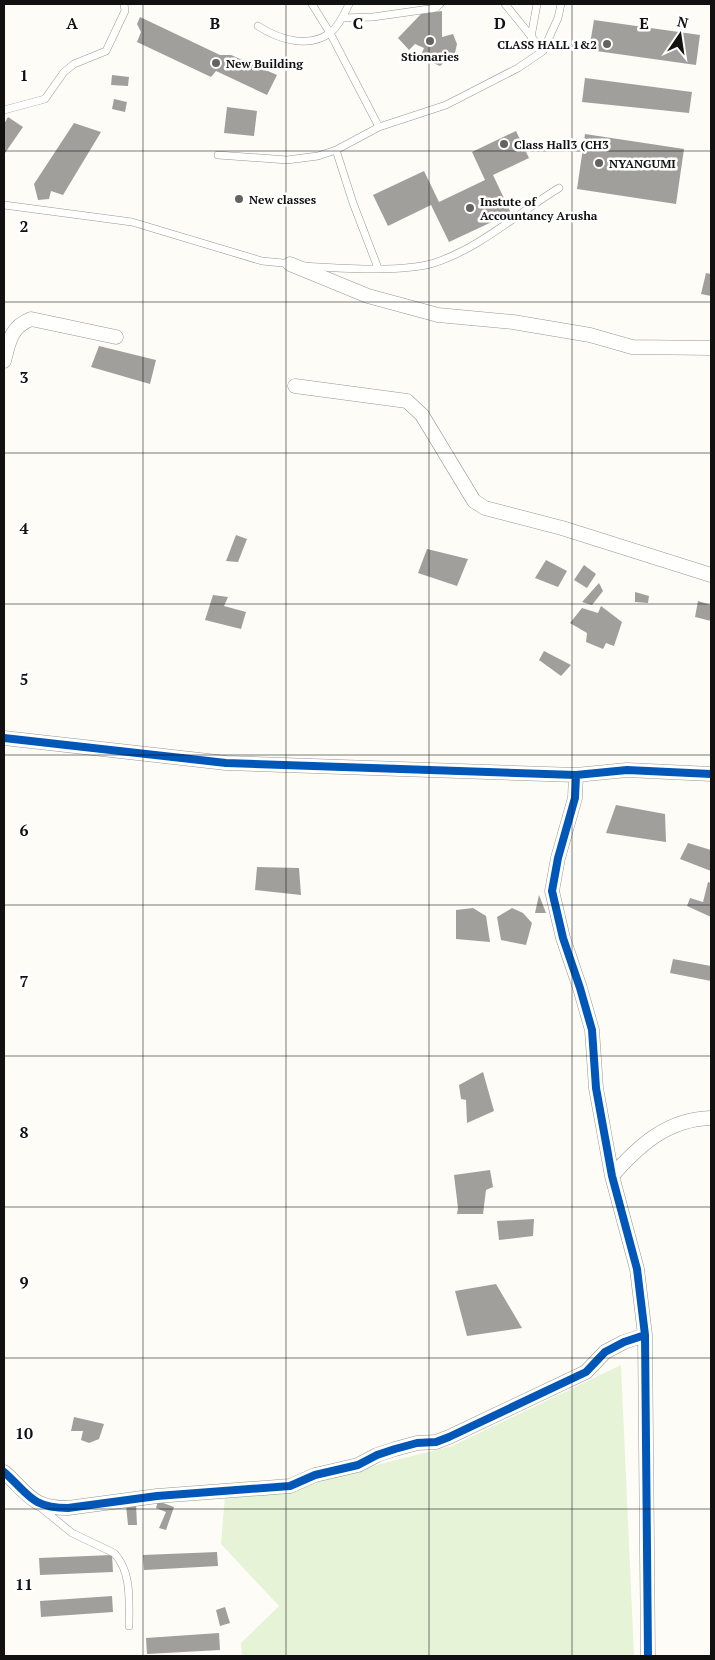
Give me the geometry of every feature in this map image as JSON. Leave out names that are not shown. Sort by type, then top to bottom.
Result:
[{"type":"street","points":[[290,264],[368,296],[438,315],[523,323],[590,335],[632,347],[711,348]]},
{"type":"street","points":[[4,361],[6,341],[18,324],[31,319],[116,337]]},
{"type":"street","points":[[294,386],[407,401],[415,406],[422,415],[474,501],[485,508],[562,528],[711,575]]},
{"type":"street","points":[[4,738],[226,763],[576,775],[627,770],[711,774]]},
{"type":"street","points":[[576,775],[575,798],[558,858],[552,890],[562,938],[580,988],[592,1030],[596,1088],[612,1176],[637,1269],[645,1335],[648,1656]]},
{"type":"street","points":[[612,1176],[631,1154],[651,1137],[681,1121],[711,1118]]},
{"type":"street","points":[[4,1472],[36,1503],[54,1508],[68,1508],[157,1496],[290,1486],[315,1475],[358,1465],[377,1455],[395,1449],[417,1443],[436,1442],[449,1437],[586,1372],[605,1352],[624,1342],[645,1335]]},
{"type":"lane","points":[[4,110],[45,98],[64,72],[74,64],[106,51],[125,11],[124,4]]},
{"type":"lane","points":[[312,4],[330,33],[379,127]]},
{"type":"lane","points":[[258,26],[283,39],[300,41],[317,39],[330,33],[350,4]]},
{"type":"lane","points":[[342,18],[373,18],[436,8],[440,4]]},
{"type":"lane","points":[[505,4],[542,51]]},
{"type":"lane","points":[[531,37],[537,4]]},
{"type":"lane","points":[[218,156],[287,160],[336,150],[379,127],[446,105],[518,68],[542,51],[558,18],[561,4]]},
{"type":"lane","points":[[336,150],[378,268]]},
{"type":"lane","points":[[4,205],[132,222],[262,261],[378,268],[419,266],[459,253],[502,227],[559,188]]},
{"type":"lane","points":[[36,1503],[72,1533],[114,1553],[118,1558],[127,1577],[129,1626]]},
{"type":"green space","points":[[621,1365],[634,1656],[242,1656],[241,1643],[279,1606],[221,1544],[225,1496],[316,1480],[452,1446]]},
{"type":"building","points":[[442,11],[442,37],[453,34],[457,44],[455,53],[440,66],[420,57],[424,48],[415,44],[409,50],[398,38],[421,14]]},
{"type":"building","name":"New Building","points":[[140,17],[220,55],[231,55],[277,75],[267,95],[216,71],[211,77],[137,42],[141,32],[137,24]]},
{"type":"building","points":[[594,20],[700,35],[696,65],[589,50]]},
{"type":"building","points":[[112,75],[129,77],[128,86],[111,85]]},
{"type":"building","points":[[585,78],[692,92],[689,113],[582,102]]},
{"type":"building","points":[[114,99],[127,102],[125,112],[112,109]]},
{"type":"building","points":[[227,107],[257,111],[254,136],[224,133]]},
{"type":"building","points":[[8,117],[23,127],[5,153],[4,124]]},
{"type":"building","points":[[74,123],[101,132],[63,195],[51,191],[49,199],[38,200],[34,184]]},
{"type":"building","points":[[516,131],[529,158],[493,175],[511,213],[449,242],[431,205],[388,226],[373,195],[424,171],[439,202],[485,180],[472,152]]},
{"type":"building","points":[[585,134],[684,149],[676,204],[577,189]]},
{"type":"building","points":[[706,273],[711,274],[711,296],[701,294]]},
{"type":"building","points":[[99,346],[156,360],[150,384],[91,367]]},
{"type":"building","points":[[236,535],[247,539],[238,562],[226,561]]},
{"type":"building","points":[[427,549],[468,559],[457,586],[418,573]]},
{"type":"building","points":[[546,560],[567,571],[558,587],[535,578]]},
{"type":"building","points":[[584,565],[596,574],[587,588],[574,580]]},
{"type":"building","points":[[599,583],[603,591],[592,605],[582,602]]},
{"type":"building","points":[[635,592],[649,596],[648,603],[635,602]]},
{"type":"building","points":[[213,595],[228,597],[224,606],[246,612],[241,629],[205,620]]},
{"type":"building","points":[[698,601],[711,605],[711,621],[695,617]]},
{"type":"building","points":[[601,606],[622,622],[614,646],[606,643],[603,649],[586,642],[587,633],[570,623],[582,608],[598,613]]},
{"type":"building","points":[[544,651],[571,665],[561,676],[539,660]]},
{"type":"building","points":[[616,805],[665,814],[666,842],[606,833]]},
{"type":"building","points":[[688,843],[711,850],[711,871],[680,859]]},
{"type":"building","points":[[257,867],[299,868],[301,895],[255,890]]},
{"type":"building","points":[[708,882],[711,883],[711,917],[687,906],[690,898],[703,902]]},
{"type":"building","points":[[539,895],[546,913],[535,913]]},
{"type":"building","points":[[473,908],[486,916],[490,942],[456,939],[456,910]]},
{"type":"building","points":[[512,908],[523,913],[532,923],[526,945],[501,940],[497,917]]},
{"type":"building","points":[[673,959],[711,966],[711,981],[670,973]]},
{"type":"building","points":[[483,1072],[494,1111],[467,1123],[466,1100],[461,1099],[459,1085]]},
{"type":"building","points":[[490,1170],[493,1187],[486,1190],[483,1214],[457,1214],[454,1175]]},
{"type":"building","points":[[534,1219],[533,1236],[499,1240],[497,1221]]},
{"type":"building","points":[[496,1284],[522,1328],[467,1336],[455,1291]]},
{"type":"building","points":[[74,1417],[104,1424],[99,1439],[89,1443],[81,1440],[83,1431],[71,1431]]},
{"type":"building","points":[[158,1501],[174,1507],[166,1530],[159,1528],[166,1512],[156,1508]]},
{"type":"building","points":[[136,1504],[137,1525],[128,1525],[126,1505]]},
{"type":"building","points":[[217,1552],[218,1566],[144,1570],[143,1555]]},
{"type":"building","points":[[112,1555],[113,1572],[40,1575],[39,1558]]},
{"type":"building","points":[[112,1596],[113,1612],[41,1617],[40,1601]]},
{"type":"building","points":[[225,1607],[230,1623],[220,1626],[216,1610]]},
{"type":"building","points":[[219,1633],[220,1650],[147,1654],[146,1638]]},
{"type":"cycle path","points":[[4,738],[226,763],[576,775],[627,770],[711,774]]},
{"type":"cycle path","points":[[576,775],[575,798],[558,858],[552,891],[563,938],[592,1030],[596,1088],[612,1176],[637,1269],[645,1335],[648,1656]]},
{"type":"cycle path","points":[[4,1472],[25,1493],[38,1502],[68,1508],[157,1496],[290,1486],[315,1475],[358,1465],[377,1455],[395,1449],[417,1443],[436,1442],[449,1437],[586,1372],[605,1352],[624,1342],[645,1335]]},
{"type":"place","name":"Stionaries","points":[[430,41]]},
{"type":"place","name":"CLASS HALL 1&2","points":[[607,44]]},
{"type":"place","name":"New Building","points":[[216,63]]},
{"type":"place","name":"Class Hall3 (CH3","points":[[504,144]]},
{"type":"place","name":"NYANGUMI","points":[[599,163]]},
{"type":"place","name":"New classes","points":[[239,199]]},
{"type":"place","name":"Instute of Accountancy Arusha","points":[[470,208]]}]
